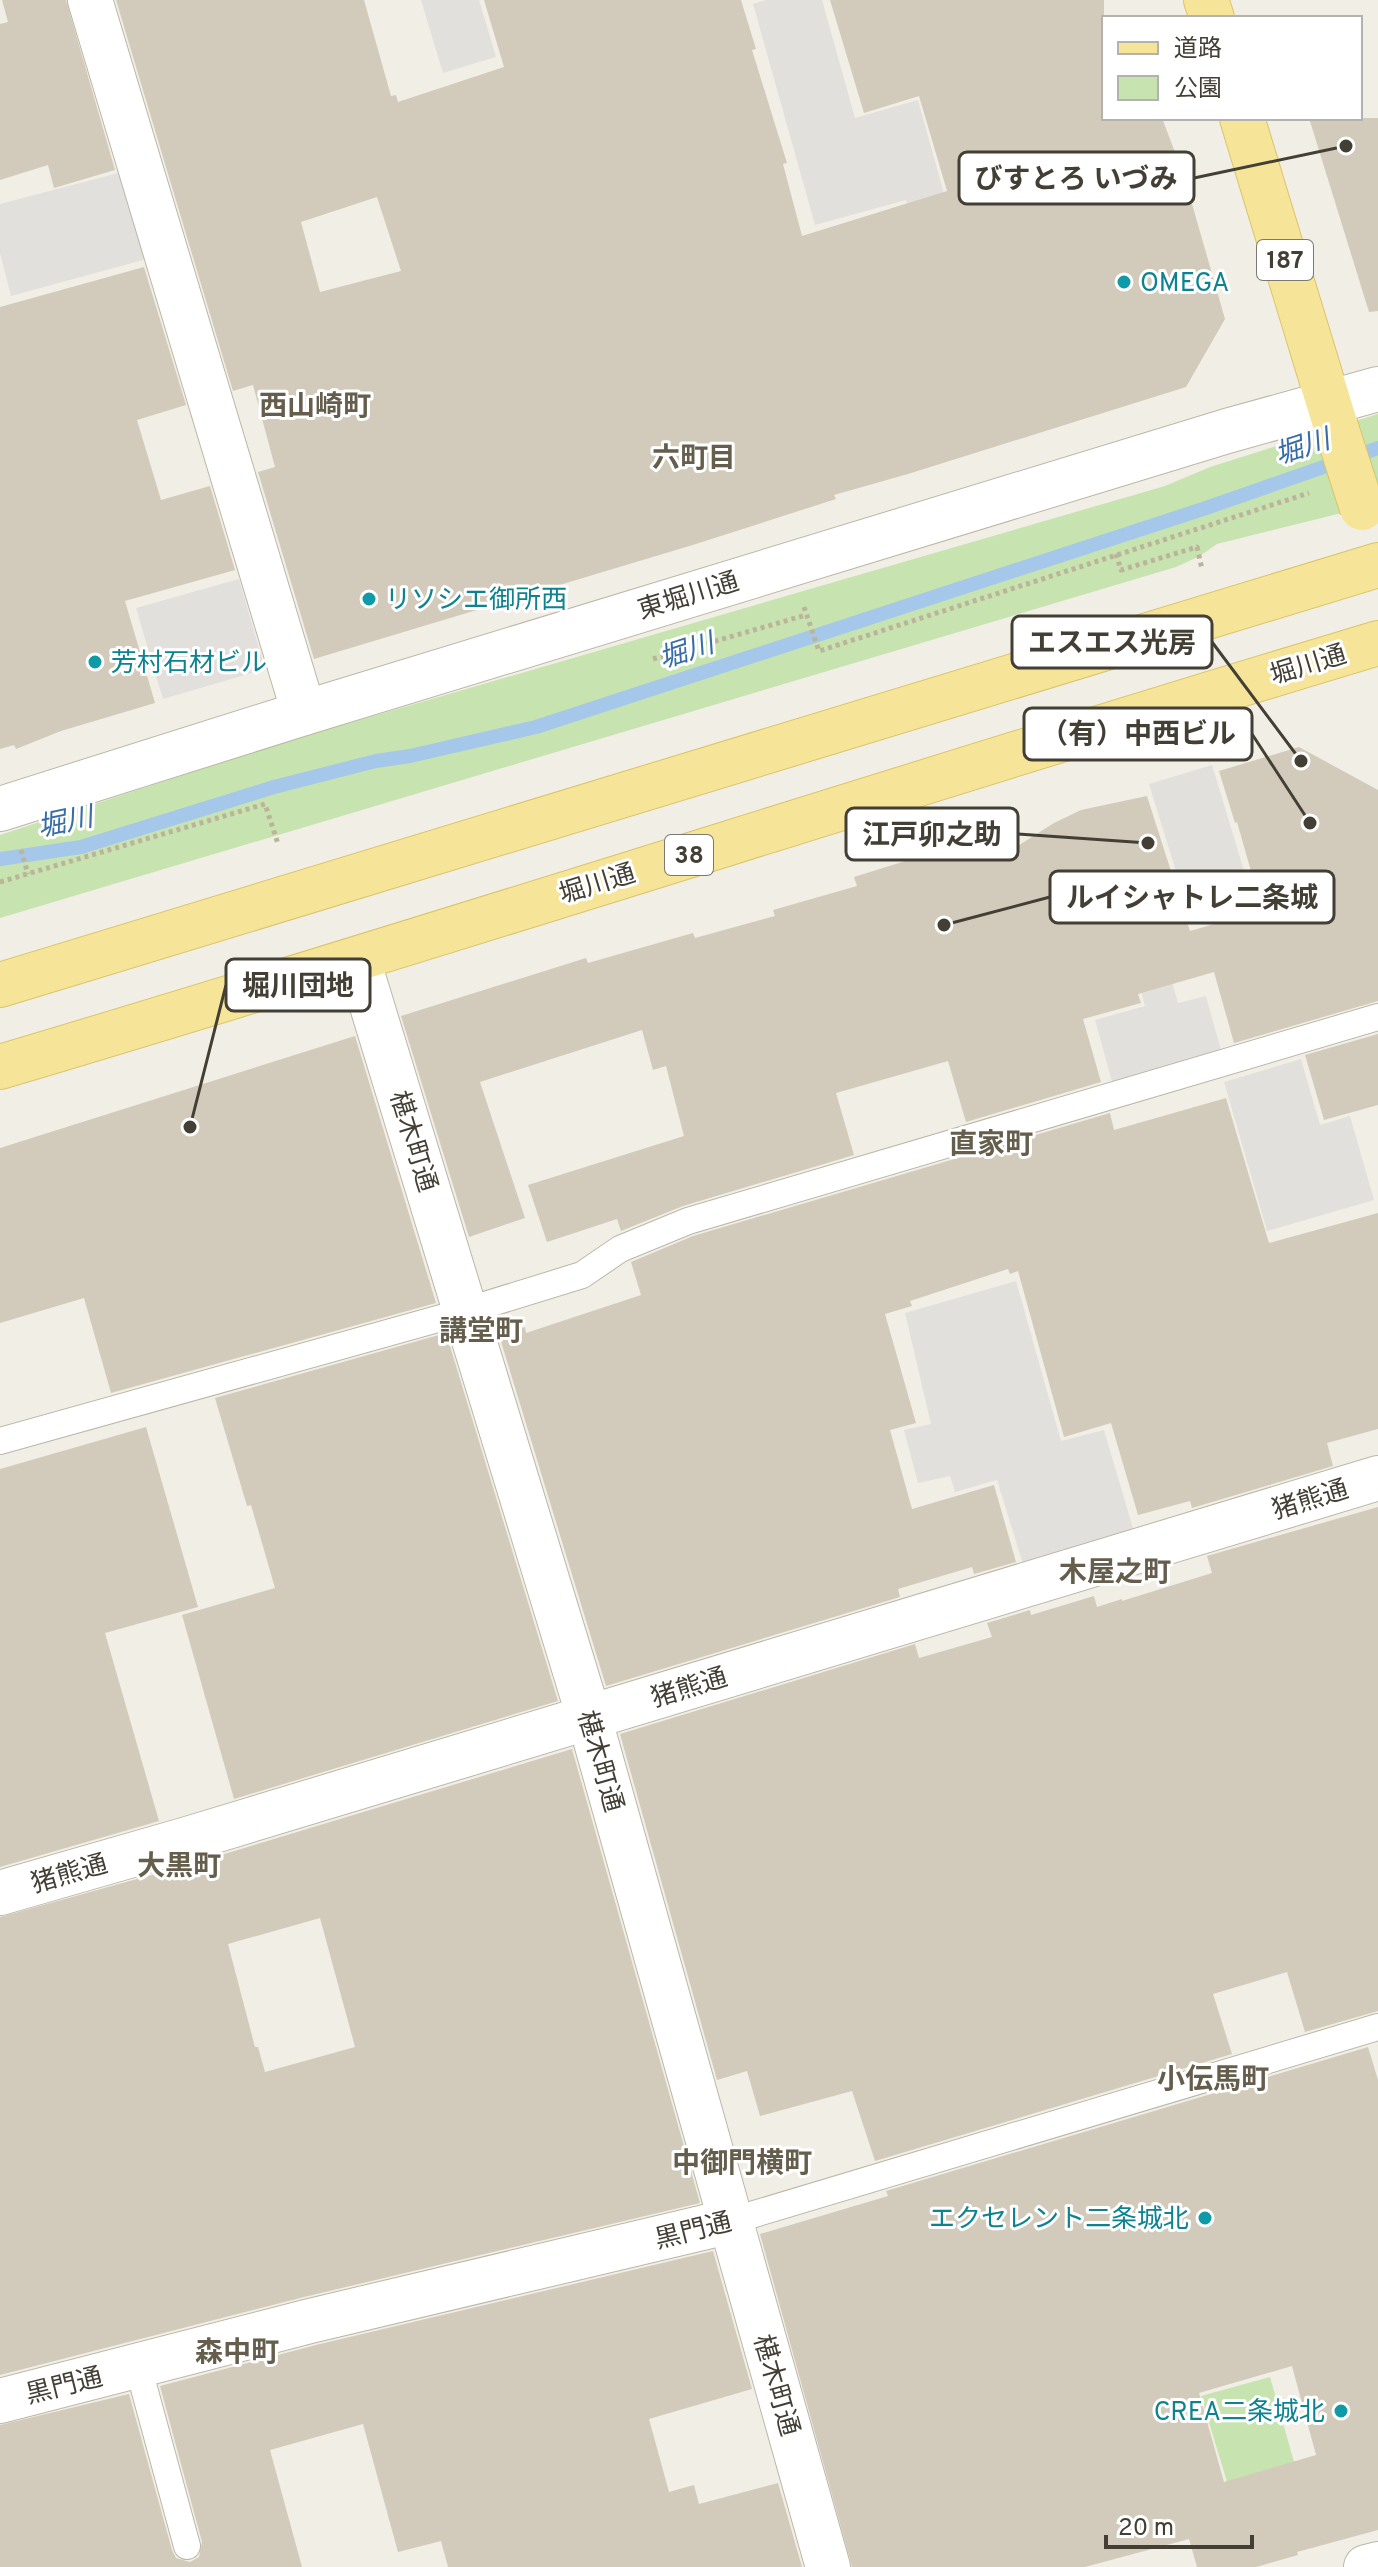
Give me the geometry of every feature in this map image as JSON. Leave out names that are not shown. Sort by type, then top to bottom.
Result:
[{"type":"main road","name":"187","points":[[1243,120],[1378,558]]},
{"type":"main road","points":[[0,985],[1378,565]]},
{"type":"main road","name":"堀川通","points":[[0,1067],[358,960],[1378,643]]},
{"type":"street","points":[[90,0],[304,713]]},
{"type":"street","name":"東堀川通","points":[[10,827],[304,713],[1227,431],[1333,415],[1378,389]]},
{"type":"street","name":"椹木町通","points":[[358,960],[589,1717],[828,2567]]},
{"type":"street","name":"猪熊通","points":[[0,1893],[199,1836],[1378,1478]]},
{"type":"street","name":"黒門通","points":[[0,2401],[310,2321],[731,2221]]},
{"type":"street","points":[[1366,2567],[1378,2564]]},
{"type":"lane","points":[[0,1441],[466,1311],[582,1275],[620,1249],[688,1221],[1378,1017]]},
{"type":"lane","name":"黒門通","points":[[731,2221],[1378,2027]]},
{"type":"lane","points":[[138,2366],[187,2546]]},
{"type":"path","points":[[806,615],[819,651],[1237,515]]},
{"type":"path","points":[[1116,554],[1121,570],[1197,547],[1203,569]]},
{"type":"path","points":[[0,882],[265,804],[278,844]]},
{"type":"path","points":[[10,827],[28,874]]},
{"type":"green space","points":[[1378,414],[1378,504],[1217,544],[1176,567],[0,918],[0,835],[284,742],[1165,486],[1210,467]]},
{"type":"green space","points":[[1270,2377],[1294,2462],[1227,2482],[1201,2396]]},
{"type":"shaded area","points":[[421,0],[479,0],[496,57],[443,73]]},
{"type":"shaded area","points":[[766,0],[822,0],[855,118],[918,100],[948,208],[917,237],[906,200],[815,225],[753,4]]},
{"type":"shaded area","points":[[122,172],[147,259],[11,296],[0,253],[0,204]]},
{"type":"shaded area","points":[[239,579],[265,669],[163,699],[136,608]]},
{"type":"shaded area","points":[[1212,765],[1254,904],[1192,923],[1149,784]]},
{"type":"shaded area","points":[[1167,965],[1178,1003],[1206,996],[1222,1054],[1113,1085],[1095,1020],[1145,1006],[1136,973]]},
{"type":"shaded area","points":[[1301,1059],[1320,1125],[1350,1116],[1374,1200],[1267,1231],[1224,1082]]},
{"type":"shaded area","points":[[1016,1281],[1061,1441],[1104,1430],[1134,1532],[1023,1564],[997,1480],[955,1492],[950,1476],[918,1483],[904,1430],[931,1424],[905,1313]]},
{"type":"building","points":[[2,0],[66,0],[115,170],[54,188],[48,165],[0,180],[0,24],[8,22]]},
{"type":"building","points":[[116,0],[364,0],[391,96],[396,95],[398,102],[504,67],[484,0],[741,0],[756,49],[752,50],[787,163],[783,164],[802,236],[947,191],[919,96],[864,113],[830,0],[1104,0],[1102,120],[1163,120],[1184,176],[1225,319],[1186,387],[834,495],[836,499],[696,544],[314,659],[258,472],[275,467],[253,385],[233,391]],"holes":[[[377,197],[401,271],[320,292],[301,222]]]},
{"type":"building","points":[[1378,118],[1378,311],[1369,312],[1310,120]]},
{"type":"building","points":[[144,267],[186,405],[137,420],[161,500],[210,486],[235,570],[125,601],[155,703],[61,731],[16,749],[14,745],[0,749],[0,307]]},
{"type":"building","points":[[1299,747],[1378,790],[1378,1001],[1234,1043],[1214,972],[1138,994],[1141,1003],[1083,1019],[1101,1082],[966,1122],[948,1061],[836,1093],[854,1155],[683,1206],[621,1231],[617,1219],[547,1242],[528,1185],[684,1136],[666,1066],[653,1070],[642,1030],[480,1082],[525,1218],[469,1237],[401,1016],[586,958],[588,963],[693,933],[695,938],[775,916],[773,910],[857,886],[854,877],[998,832],[1005,854],[1081,810],[1147,796],[1190,931],[1262,910],[1219,771]]},
{"type":"building","points":[[1378,1034],[1378,1105],[1324,1120],[1305,1055]]},
{"type":"building","points":[[355,1036],[436,1303],[111,1393],[84,1298],[0,1323],[0,1148]]},
{"type":"building","points":[[1226,1098],[1269,1243],[1378,1213],[1378,1429],[1327,1443],[1333,1466],[1192,1508],[1190,1501],[1138,1515],[1111,1423],[1064,1437],[1018,1271],[1010,1274],[1008,1269],[910,1301],[912,1306],[885,1314],[916,1423],[890,1430],[912,1509],[994,1485],[1016,1562],[974,1574],[972,1567],[898,1589],[900,1597],[606,1686],[499,1335],[525,1327],[526,1333],[641,1295],[631,1262],[693,1236],[1110,1113],[1114,1130]]},
{"type":"building","points":[[446,1333],[558,1701],[234,1799],[182,1615],[275,1588],[215,1398]]},
{"type":"building","points":[[146,1427],[198,1607],[105,1633],[159,1821],[0,1867],[0,1469]]},
{"type":"building","points":[[1378,1507],[1378,2011],[1305,2032],[1287,1972],[1213,1994],[1232,2054],[875,2161],[852,2091],[760,2116],[747,2071],[717,2080],[620,1734],[915,1644],[919,1658],[992,1637],[987,1623],[1030,1610],[1031,1615],[1094,1596],[1097,1607],[1122,1601],[1212,1573],[1207,1556]]},
{"type":"building","points":[[572,1749],[700,2203],[304,2297],[0,2375],[0,1917],[191,1864]],"holes":[[[320,1918],[355,2047],[265,2072],[258,2047],[255,2047],[228,1944]]]},
{"type":"building","points":[[1368,2047],[1378,2080],[1378,2530],[1297,2552],[1298,2555],[1256,2567],[1197,2567],[1189,2539],[1085,2567],[852,2567],[760,2234],[888,2196],[886,2191]],"holes":[[[1292,2366],[1316,2455],[1224,2482],[1199,2393]]]},
{"type":"building","points":[[713,2251],[752,2389],[649,2419],[669,2492],[694,2485],[699,2504],[778,2483],[802,2567],[448,2567],[441,2541],[398,2552],[363,2424],[270,2450],[302,2567],[0,2567],[0,2425],[129,2394],[172,2550],[176,2558],[190,2562],[199,2557],[202,2542],[160,2386],[316,2345]]},
{"type":"waterway","name":"堀川","points":[[0,859],[81,847],[274,787],[376,761],[536,727],[1206,508],[1378,448]]},
{"type":"place","name":"びすとろ いづみ","points":[[1346,146]]},
{"type":"place","name":"OMEGA","points":[[1124,282]]},
{"type":"place","name":"リソシエ御所西","points":[[369,599]]},
{"type":"place","name":"芳村石材ビル","points":[[95,662]]},
{"type":"place","name":"エスエス光房","points":[[1301,761]]},
{"type":"place","name":"（有）中西ビル","points":[[1310,823]]},
{"type":"place","name":"江戸卯之助","points":[[1148,843]]},
{"type":"place","name":"ルイシャトレ二条城","points":[[944,925]]},
{"type":"place","name":"堀川団地","points":[[190,1127]]},
{"type":"place","name":"エクセレント二条城北","points":[[1205,2218]]},
{"type":"place","name":"CREA二条城北","points":[[1341,2411]]},
{"type":"district","name":"西山崎町","points":[[315,405]]},
{"type":"district","name":"六町目","points":[[694,457]]},
{"type":"district","name":"直家町","points":[[991,1143]]},
{"type":"district","name":"講堂町","points":[[481,1330]]},
{"type":"district","name":"木屋之町","points":[[1115,1571]]},
{"type":"district","name":"大黒町","points":[[179,1865]]},
{"type":"district","name":"小伝馬町","points":[[1213,2078]]},
{"type":"district","name":"中御門横町","points":[[742,2162]]},
{"type":"district","name":"森中町","points":[[237,2351]]}]
